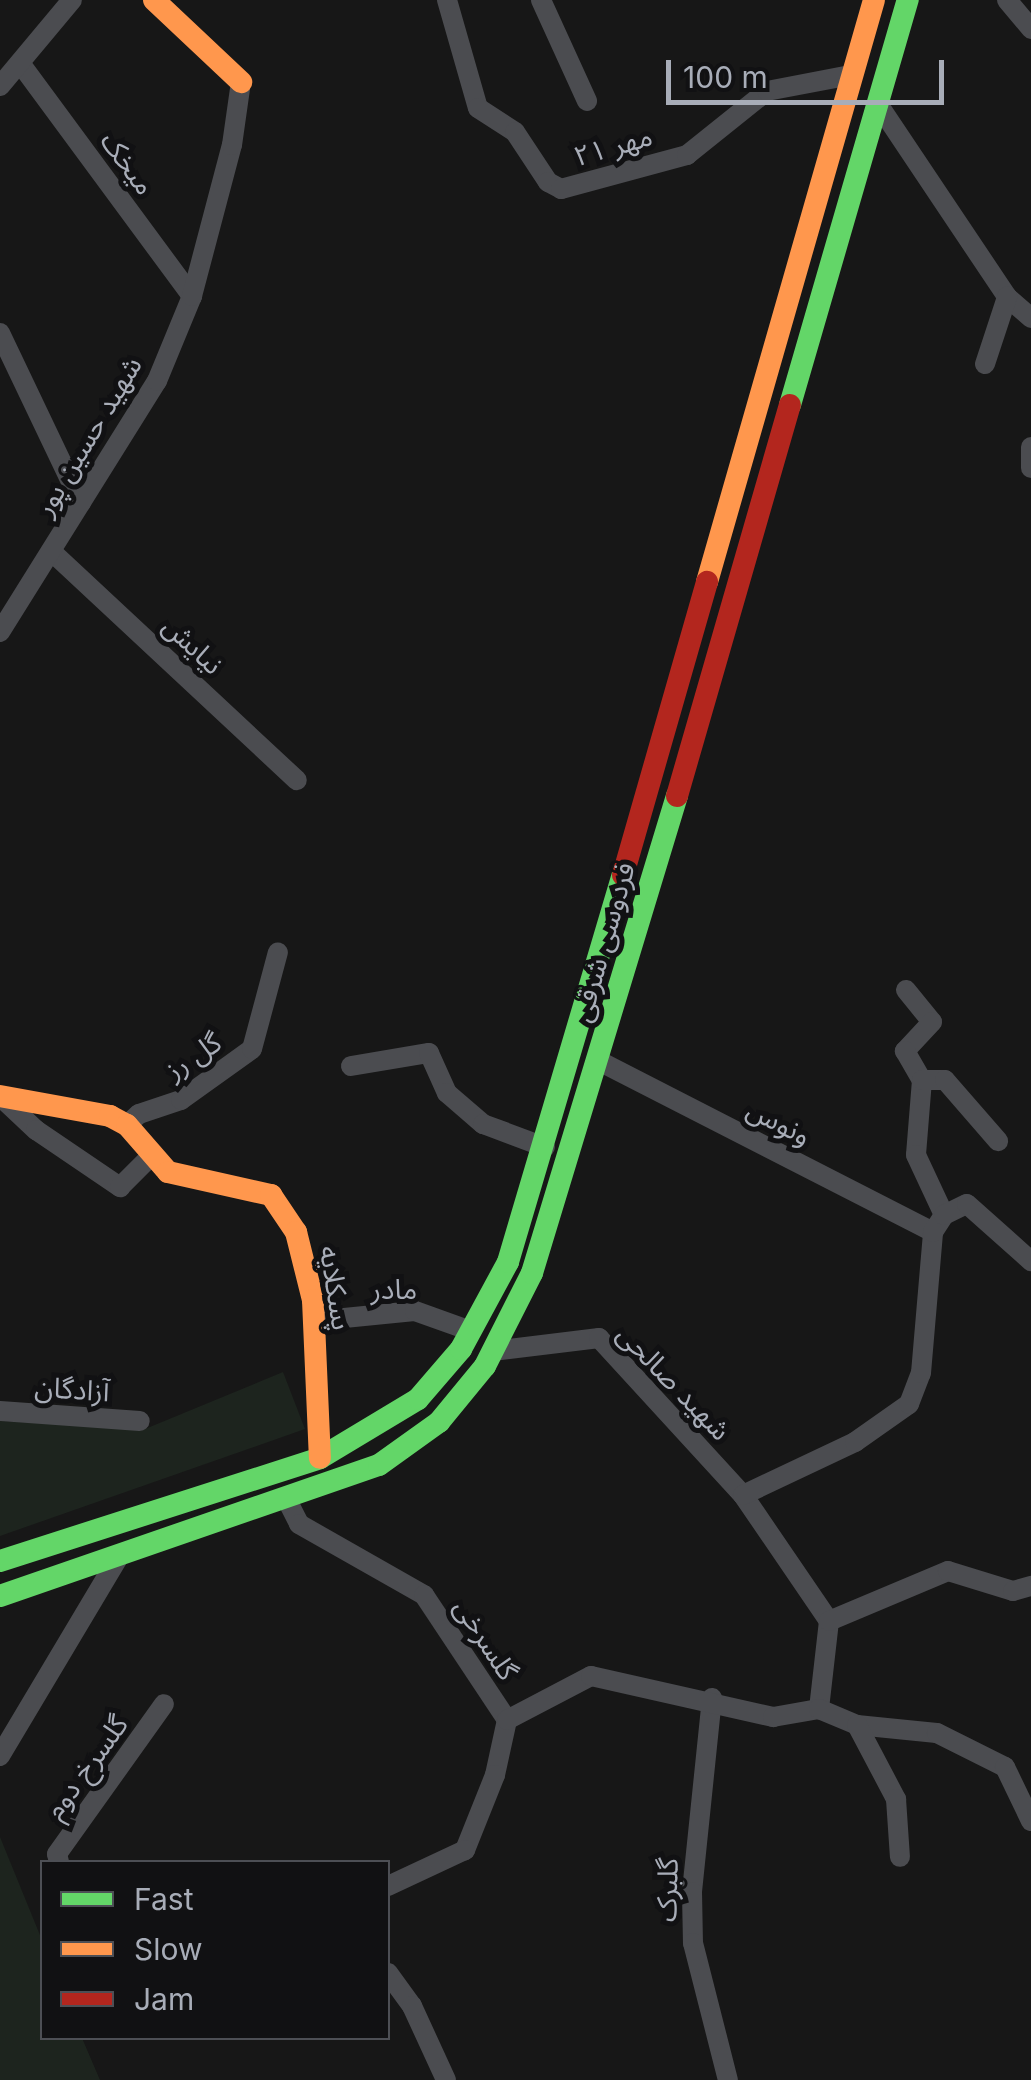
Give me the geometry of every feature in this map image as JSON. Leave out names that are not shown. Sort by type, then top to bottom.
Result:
[{"type":"main road","points":[[154,0],[240,82]]},
{"type":"main road","points":[[854,0],[862,38]]},
{"type":"main road","name":"فردوسی شرقی","points":[[0,1562],[320,1458],[418,1399],[471,1330],[508,1262],[545,1147],[874,0]]},
{"type":"main road","name":"فردوسی شرقی","points":[[0,1596],[287,1500],[379,1465],[439,1422],[492,1352],[532,1273],[600,1061],[908,0]]},
{"type":"main road","name":"پسکلایه","points":[[2,1098],[84,1109],[127,1125],[168,1172],[271,1195],[296,1232],[314,1321],[320,1458]]},
{"type":"street","points":[[0,86],[72,0]]},
{"type":"street","name":"مهر ۲۱","points":[[447,0],[478,108],[515,132],[548,182],[561,189],[686,154],[767,91],[851,75]]},
{"type":"street","points":[[541,0],[587,101]]},
{"type":"street","points":[[1007,0],[1031,29]]},
{"type":"street","name":"میخک","points":[[20,63],[192,296]]},
{"type":"street","name":"شهید حسین پور","points":[[0,632],[156,381],[192,296],[232,145],[240,82]]},
{"type":"street","points":[[878,104],[1006,296],[1031,318]]},
{"type":"street","points":[[985,364],[1006,296]]},
{"type":"street","points":[[0,333],[81,503]]},
{"type":"street","points":[[1031,447],[1031,468]]},
{"type":"street","name":"نیایش","points":[[51,551],[297,780]]},
{"type":"street","name":"گل رز","points":[[127,1125],[182,1100],[252,1049],[278,952]]},
{"type":"street","points":[[743,1495],[855,1442],[908,1404],[921,1374],[939,1223],[916,1155],[922,1080],[904,1051],[932,1022],[906,990]]},
{"type":"street","points":[[351,1066],[429,1053],[448,1092],[484,1124],[545,1147]]},
{"type":"street","name":"ونوس","points":[[600,1061],[939,1223]]},
{"type":"street","points":[[922,1080],[945,1080],[998,1141]]},
{"type":"street","points":[[2,1098],[36,1130],[120,1187],[152,1154]]},
{"type":"street","points":[[939,1223],[967,1204],[1031,1261]]},
{"type":"street","name":"مادر","points":[[314,1321],[415,1311],[471,1330]]},
{"type":"street","name":"شهید صالحی","points":[[492,1352],[599,1338],[743,1495],[829,1621]]},
{"type":"street","name":"آزادگان","points":[[0,1411],[140,1421]]},
{"type":"street","name":"گلسرخی","points":[[287,1500],[299,1524],[424,1595],[506,1720],[495,1775],[465,1850],[390,1885]]},
{"type":"street","points":[[0,1756],[119,1556]]},
{"type":"street","points":[[820,1709],[829,1621],[948,1571],[1013,1591],[1031,1586]]},
{"type":"street","points":[[506,1720],[591,1676],[712,1698],[773,1717],[820,1709],[857,1725],[937,1734],[1005,1767],[1031,1821]]},
{"type":"street","name":"گلبرک","points":[[712,1698],[692,1892],[693,1943],[728,2080]]},
{"type":"street","name":"گلسرخ دوم","points":[[59,1860],[57,1854],[164,1704]]},
{"type":"street","points":[[857,1725],[896,1799],[900,1858]]},
{"type":"street","points":[[390,1976],[412,2006],[446,2080]]},
{"type":"shaded area","points":[[283,1372],[305,1429],[0,1536],[0,1421],[145,1429]]},
{"type":"shaded area","points":[[0,1837],[40,1935],[40,2040],[83,2040],[100,2080],[0,2080]]},
{"type":"traffic: fast","points":[[790,405],[908,0]]},
{"type":"traffic: fast","points":[[0,1596],[379,1465],[439,1422],[485,1366],[532,1273],[677,796]]},
{"type":"traffic: fast","points":[[0,1561],[320,1458],[418,1399],[461,1349],[508,1262],[623,875]]},
{"type":"traffic: slow","points":[[154,0],[241,82]]},
{"type":"traffic: slow","points":[[707,582],[874,0]]},
{"type":"traffic: slow","points":[[0,1096],[110,1116],[127,1125],[168,1172],[271,1195],[296,1232],[313,1300],[320,1458]]},
{"type":"traffic: jam","points":[[677,796],[790,405]]},
{"type":"traffic: jam","points":[[623,875],[707,582]]}]
